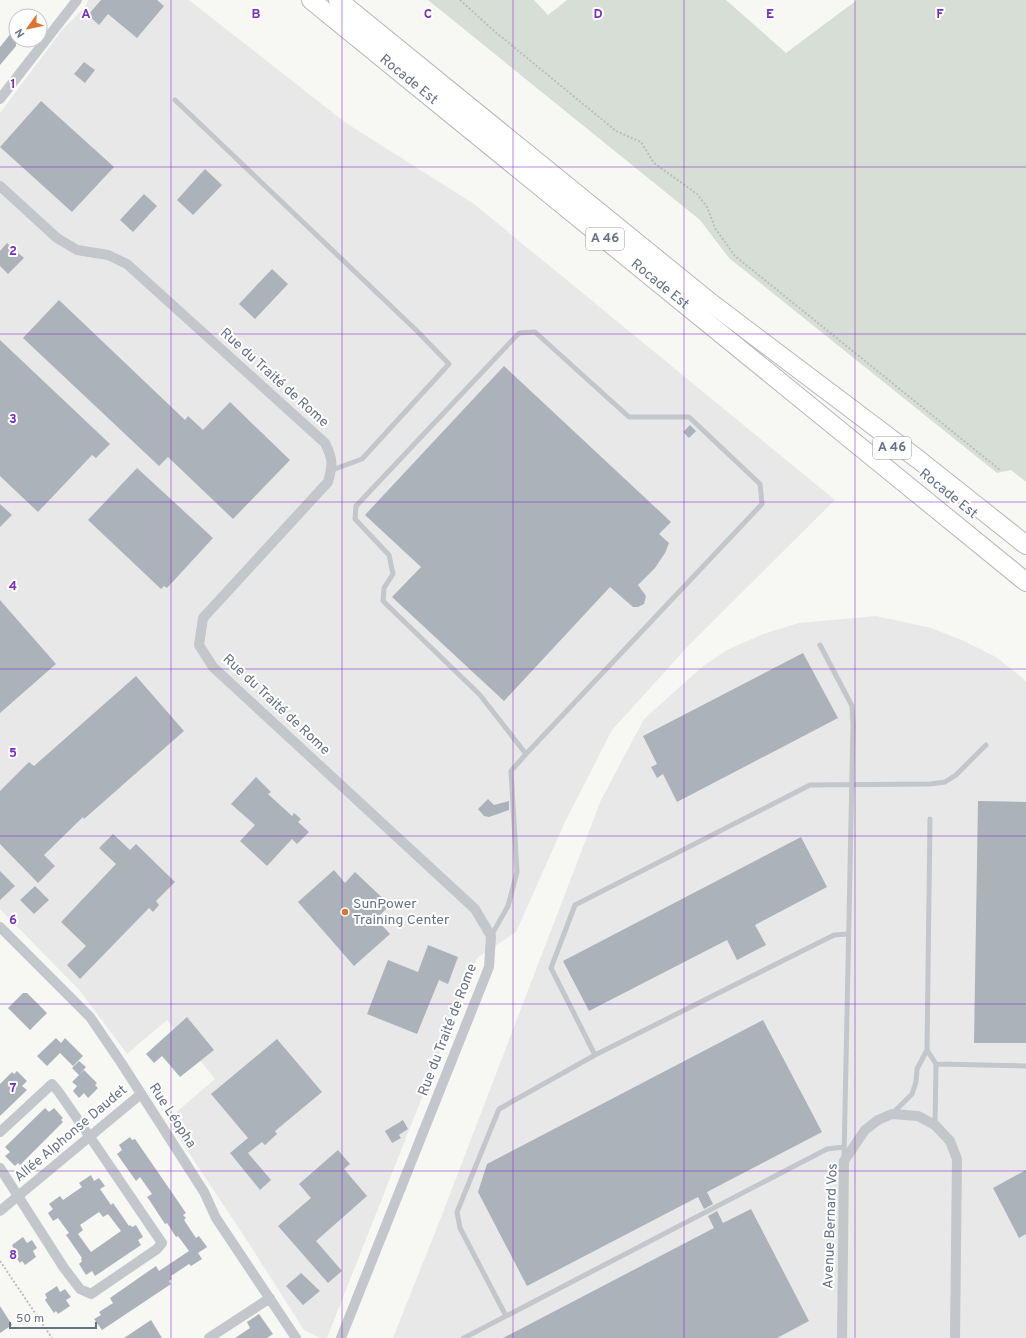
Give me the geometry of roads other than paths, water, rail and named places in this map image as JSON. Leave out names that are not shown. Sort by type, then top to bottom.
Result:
[{"type":"highway","name":"Rocade Est","points":[[311,0],[1024,582]]},
{"type":"highway","name":"Rocade Est","points":[[338,0],[711,303],[758,338],[1026,558]]},
{"type":"highway","points":[[758,338],[919,460],[1026,545]]},
{"type":"street","points":[[67,13],[69,0]]},
{"type":"street","points":[[0,99],[77,0]]},
{"type":"street","name":"Rue du Traité de Rome","points":[[0,186],[57,238],[77,250],[108,255],[127,264],[325,443],[331,456],[332,470],[328,482],[204,618],[199,645],[213,667],[475,909],[491,936],[489,967],[341,1338]]},
{"type":"street","name":"Rue Léopha","points":[[0,927],[90,1017],[204,1192],[216,1218],[296,1338]]},
{"type":"street","points":[[0,1132],[52,1084],[90,1136],[162,1243],[157,1249],[110,1283],[91,1294],[80,1289],[64,1268],[0,1168]]},
{"type":"street","name":"Allée Alphonse Daudet","points":[[0,1211],[141,1094]]},
{"type":"street","points":[[892,1114],[918,1116],[935,1125],[950,1141],[957,1158],[955,1338]]},
{"type":"street","name":"Avenue Bernard Vos","points":[[842,1338],[844,1161],[865,1130],[878,1120],[892,1114]]},
{"type":"street","points":[[210,1338],[270,1298]]},
{"type":"lane","points":[[175,100],[417,331],[449,364],[362,460],[332,470]]},
{"type":"lane","points":[[491,936],[508,906],[517,872],[511,771],[762,504],[760,484],[689,417],[629,417],[535,332],[519,334],[514,339],[356,506],[355,519],[389,555],[393,574],[384,588],[383,601],[480,694],[526,754]]},
{"type":"lane","points":[[820,645],[852,706],[852,784],[844,1161]]},
{"type":"lane","points":[[595,1055],[551,968],[575,905],[810,785],[930,784],[945,782],[956,775],[986,745]]},
{"type":"lane","points":[[892,1114],[912,1094],[916,1082],[917,1069],[927,1050],[930,820]]},
{"type":"lane","points":[[506,1316],[460,1228],[457,1212],[499,1109],[595,1055],[834,935],[848,934]]},
{"type":"lane","points":[[927,1050],[936,1064],[935,1125]]},
{"type":"lane","points":[[936,1064],[1026,1066]]},
{"type":"lane","points":[[464,1338],[827,1149],[844,1147]]},
{"type":"place","name":"SunPower Training Center","points":[[345,912]]}]
